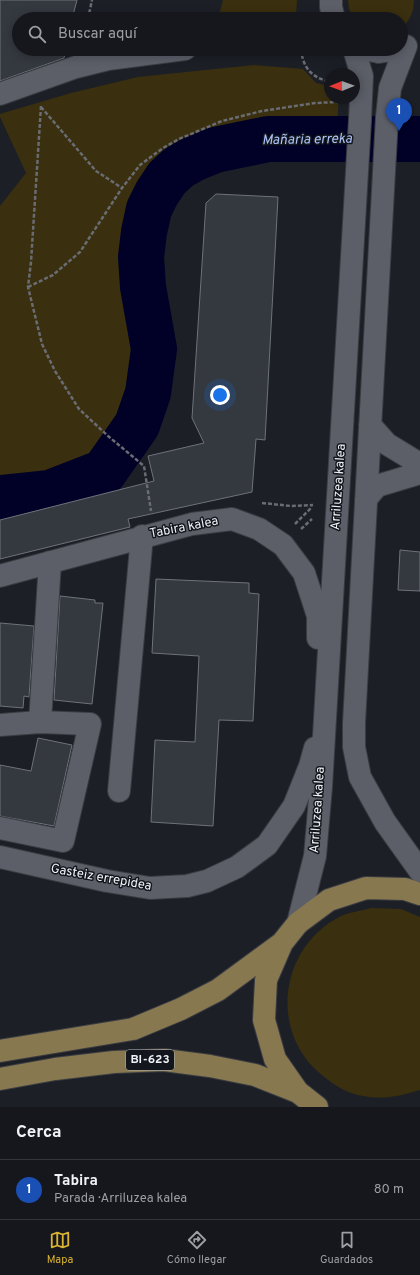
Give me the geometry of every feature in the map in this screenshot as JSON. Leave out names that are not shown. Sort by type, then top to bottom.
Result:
[{"type":"main road","points":[[317,1107],[298,1092],[275,1059],[264,1020],[266,980],[282,943],[298,923],[329,900],[366,888],[405,888],[420,894]]},
{"type":"main road","name":"BI-623","points":[[0,1051],[133,1029],[181,1009],[218,990],[282,943]]},
{"type":"main road","name":"BI-623","points":[[0,1079],[55,1069],[114,1062],[164,1060],[210,1066],[255,1075],[298,1092]]},
{"type":"street","points":[[331,0],[332,12]]},
{"type":"street","points":[[0,94],[76,67],[108,59],[131,56]]},
{"type":"street","name":"Arriluzea kalea","points":[[298,923],[315,856],[321,787],[360,120],[362,76],[356,56]]},
{"type":"street","name":"Arriluzea kalea","points":[[402,56],[390,88],[387,117],[381,205],[354,747],[360,776],[385,822],[420,871]]},
{"type":"street","points":[[370,425],[387,444],[420,464]]},
{"type":"street","points":[[366,500],[377,486],[420,473]]},
{"type":"street","name":"Tabira kalea","points":[[0,576],[192,524],[232,519],[259,529],[283,545],[304,574],[318,616],[317,657],[326,690]]},
{"type":"street","points":[[119,791],[148,535]]},
{"type":"street","points":[[40,722],[50,562]]},
{"type":"street","name":"Gasteiz errepidea","points":[[0,858],[107,881],[150,888],[187,886],[207,881],[237,868],[268,844],[294,806],[310,766],[324,718]]},
{"type":"street","points":[[0,724],[40,722],[90,724],[63,841],[0,828]]},
{"type":"path","points":[[89,12],[92,0]]},
{"type":"path","points":[[302,56],[307,70],[313,75],[324,80]]},
{"type":"path","points":[[42,79],[31,262],[28,287],[42,344],[55,371],[80,409],[108,436],[144,466],[148,535]]},
{"type":"path","points":[[28,287],[53,275],[80,252],[122,188],[140,165],[163,148],[179,139],[222,121],[262,111],[297,105],[324,103]]},
{"type":"path","points":[[41,107],[96,171],[122,188]]},
{"type":"path","points":[[260,503],[291,506],[338,504]]},
{"type":"shaded area","points":[[223,0],[297,0],[296,12],[220,12]]},
{"type":"shaded area","points":[[348,0],[414,0],[411,16],[408,20],[408,12],[350,12]]},
{"type":"shaded area","points":[[254,65],[303,69],[316,83],[324,85],[324,104],[339,104],[337,123],[271,122],[230,129],[202,140],[171,156],[158,168],[142,192],[134,214],[129,246],[130,302],[135,324],[135,351],[138,370],[135,387],[127,405],[117,423],[101,445],[86,460],[67,472],[45,482],[10,485],[0,484],[0,206],[26,173],[0,117],[0,114],[71,93],[138,77]]},
{"type":"shaded area","points":[[371,908],[401,909],[420,917],[420,1090],[399,1096],[378,1098],[357,1095],[347,1091],[323,1076],[305,1058],[294,1037],[288,1015],[288,992],[294,969],[304,948],[320,930],[341,916]]},
{"type":"building","points":[[0,0],[77,0],[74,12],[12,12],[12,56],[64,56],[64,58],[0,81]]},
{"type":"building","points":[[216,194],[278,197],[265,440],[256,439],[252,492],[128,519],[130,527],[0,559],[0,520],[154,481],[148,456],[204,443],[192,418],[206,203]]},
{"type":"building","points":[[400,550],[420,552],[420,591],[398,590]]},
{"type":"building","points":[[156,579],[249,583],[249,593],[259,594],[253,721],[219,720],[213,826],[151,822],[155,740],[195,742],[199,656],[152,653]]},
{"type":"building","points":[[60,596],[95,600],[95,603],[103,603],[92,704],[54,700]]},
{"type":"building","points":[[0,623],[34,626],[29,697],[24,696],[23,708],[0,706]]},
{"type":"building","points":[[38,738],[72,745],[54,826],[0,816],[0,765],[31,771]]},
{"type":"waterway","name":"Mañaria erreka","points":[[0,498],[50,493],[104,472],[137,425],[148,393],[154,349],[143,287],[141,257],[144,232],[149,209],[157,193],[167,178],[179,167],[193,159],[215,150],[268,139],[420,139]]},
{"type":"place","name":"Tabira","points":[[399,131]]}]
